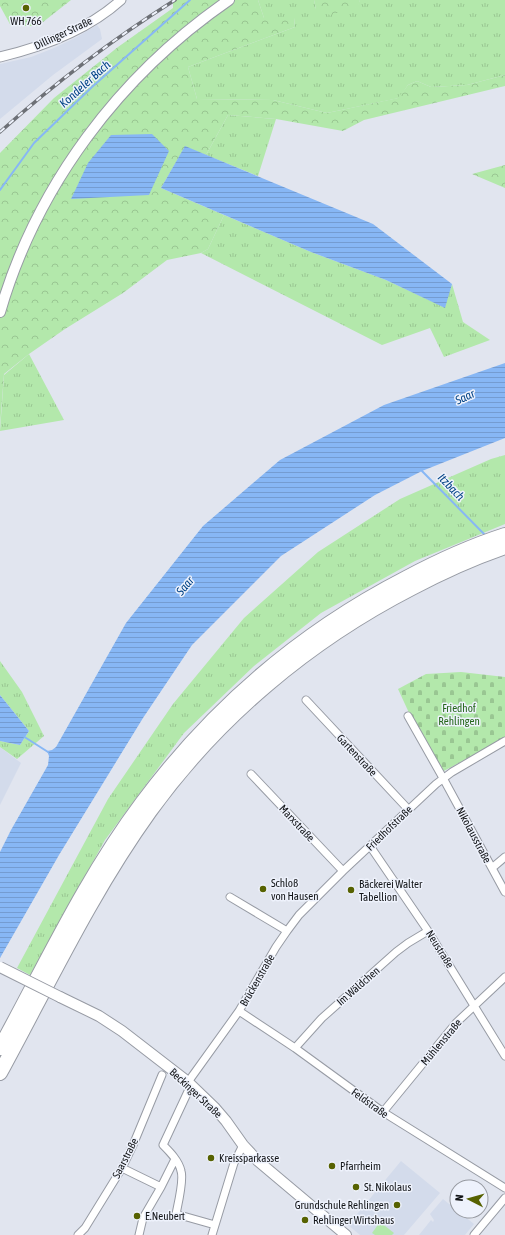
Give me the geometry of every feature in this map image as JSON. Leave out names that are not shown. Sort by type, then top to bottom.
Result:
[{"type":"highway","points":[[0,1048],[85,891],[119,836],[141,804],[189,745],[214,718],[258,677],[287,653],[358,604],[428,566],[459,552],[505,535]]},
{"type":"highway","points":[[0,1073],[80,924],[111,870],[151,811],[198,753],[223,726],[265,686],[294,662],[364,614],[434,577],[505,547]]},
{"type":"main road","points":[[0,312],[17,263],[44,204],[82,143],[98,122],[146,68],[185,33],[229,0]]},
{"type":"main road","name":"Beckinger Straße","points":[[0,967],[111,1023],[135,1040],[189,1083],[214,1107],[243,1145],[258,1161],[346,1235]]},
{"type":"street","name":"Dillinger Straße","points":[[0,57],[40,46],[61,37],[80,28],[121,0]]},
{"type":"street","name":"Gartenstraße","points":[[306,700],[408,809]]},
{"type":"street","name":"Nikolausstraße","points":[[408,716],[505,892]]},
{"type":"street","name":"Friedhofstraße","points":[[287,931],[300,915],[343,871],[443,778],[505,741]]},
{"type":"street","name":"Marxstraße","points":[[251,774],[343,871]]},
{"type":"street","name":"Neustraße","points":[[370,846],[428,931],[475,1005],[505,1056]]},
{"type":"street","points":[[492,868],[505,857]]},
{"type":"street","points":[[230,897],[287,931]]},
{"type":"street","name":"Brückenstraße","points":[[175,1159],[163,1145],[189,1083],[239,1011],[252,987],[287,931]]},
{"type":"street","name":"Im Wäldchen","points":[[295,1048],[322,1018],[396,952],[428,931]]},
{"type":"street","name":"Mühlenstraße","points":[[383,1112],[456,1023],[505,977]]},
{"type":"street","name":"Feldstraße","points":[[239,1011],[295,1048],[383,1112],[505,1188]]},
{"type":"street","name":"Saarstraße","points":[[78,1235],[85,1228],[122,1168],[162,1075]]},
{"type":"street","points":[[212,1235],[234,1163],[243,1145]]},
{"type":"street","points":[[175,1159],[182,1174],[176,1214],[215,1225]]},
{"type":"street","points":[[139,1235],[143,1218],[175,1159]]},
{"type":"street","points":[[122,1168],[161,1187]]},
{"type":"street","points":[[474,1235],[505,1198]]},
{"type":"shaded area","points":[[97,25],[100,29],[102,39],[53,75],[0,119],[0,64],[31,57],[54,48]]},
{"type":"shaded area","points":[[0,747],[21,763],[0,805]]},
{"type":"shaded area","name":"Grundschule Rehlingen","points":[[401,1161],[440,1193],[404,1235],[360,1235],[348,1225]]},
{"type":"shaded area","points":[[443,1199],[449,1204],[449,1219],[468,1219],[474,1224],[465,1235],[419,1235],[431,1220],[433,1222],[434,1220],[430,1214]]},
{"type":"green space","points":[[0,0],[71,0],[38,26],[11,26],[0,6]]},
{"type":"green space","points":[[173,0],[258,0],[264,18],[294,18],[295,27],[188,67],[197,99],[273,100],[327,113],[398,98],[408,85],[417,81],[431,87],[467,85],[505,75],[505,86],[364,120],[343,131],[276,119],[228,115],[206,155],[185,147],[161,188],[224,215],[208,249],[201,253],[167,260],[123,293],[65,329],[29,354],[4,374],[0,426],[0,153],[54,98],[118,47],[173,8]]},
{"type":"green space","points":[[258,0],[314,0],[316,9],[357,7],[360,0],[505,0],[505,75],[467,85],[431,87],[417,81],[408,85],[399,98],[327,113],[273,100],[197,99],[188,67],[295,27],[294,18],[264,18]]},
{"type":"green space","points":[[314,0],[360,0],[358,7],[330,15],[316,9]]},
{"type":"green space","points":[[228,115],[276,119],[258,176],[206,155]]},
{"type":"green space","points":[[505,165],[505,188],[472,174]]},
{"type":"green space","points":[[224,215],[311,252],[386,280],[444,307],[452,284],[463,322],[490,340],[444,357],[430,328],[382,345],[201,253],[208,249]]},
{"type":"green space","points":[[29,354],[64,420],[0,431],[4,375]]},
{"type":"green space","points":[[505,455],[505,524],[415,561],[321,613],[254,666],[184,733],[105,840],[30,975],[17,968],[108,799],[173,704],[244,618],[318,552],[400,499],[491,459]]},
{"type":"green space","points":[[0,661],[22,692],[44,736],[17,759],[0,747],[0,741],[20,745],[29,731],[0,695]]},
{"type":"green space","name":"Friedhof Rehlingen","points":[[461,672],[505,677],[505,738],[442,772],[410,715],[398,689],[426,674]]},
{"type":"green space","points":[[380,1222],[394,1233],[392,1235],[375,1235],[372,1233]]},
{"type":"water","points":[[152,134],[169,151],[149,195],[71,199],[88,163],[111,135]]},
{"type":"water","points":[[185,146],[373,224],[452,284],[445,308],[386,280],[311,252],[161,188]]},
{"type":"water","name":"Saar","points":[[505,363],[505,438],[422,471],[375,495],[281,556],[192,645],[143,718],[59,855],[0,958],[0,852],[48,765],[49,756],[47,751],[56,747],[126,623],[203,526],[280,460],[384,405]]},
{"type":"water","points":[[0,695],[29,731],[20,745],[0,741]]},
{"type":"waterway","name":"Kondeler Bach","points":[[0,190],[34,143],[92,87],[190,0]]},
{"type":"waterway","name":"Itzbach","points":[[420,469],[486,536]]},
{"type":"waterway","name":"Kondeler Bach","points":[[23,736],[48,752]]},
{"type":"railway","points":[[0,132],[85,62],[129,30],[175,0]]},
{"type":"place","name":"WH 766","points":[[26,8]]},
{"type":"place","name":"Schloß von Hausen","points":[[263,889]]},
{"type":"place","name":"Bäckerei Walter Tabellion","points":[[351,890]]},
{"type":"place","name":"Kreissparkasse","points":[[211,1158]]},
{"type":"place","name":"Pfarrheim","points":[[332,1166]]},
{"type":"place","name":"St. Nikolaus","points":[[356,1187]]},
{"type":"place","name":"Grundschule Rehlingen","points":[[397,1205]]},
{"type":"place","name":"E.Neubert","points":[[137,1216]]},
{"type":"place","name":"Rehlinger Wirtshaus","points":[[305,1220]]}]
